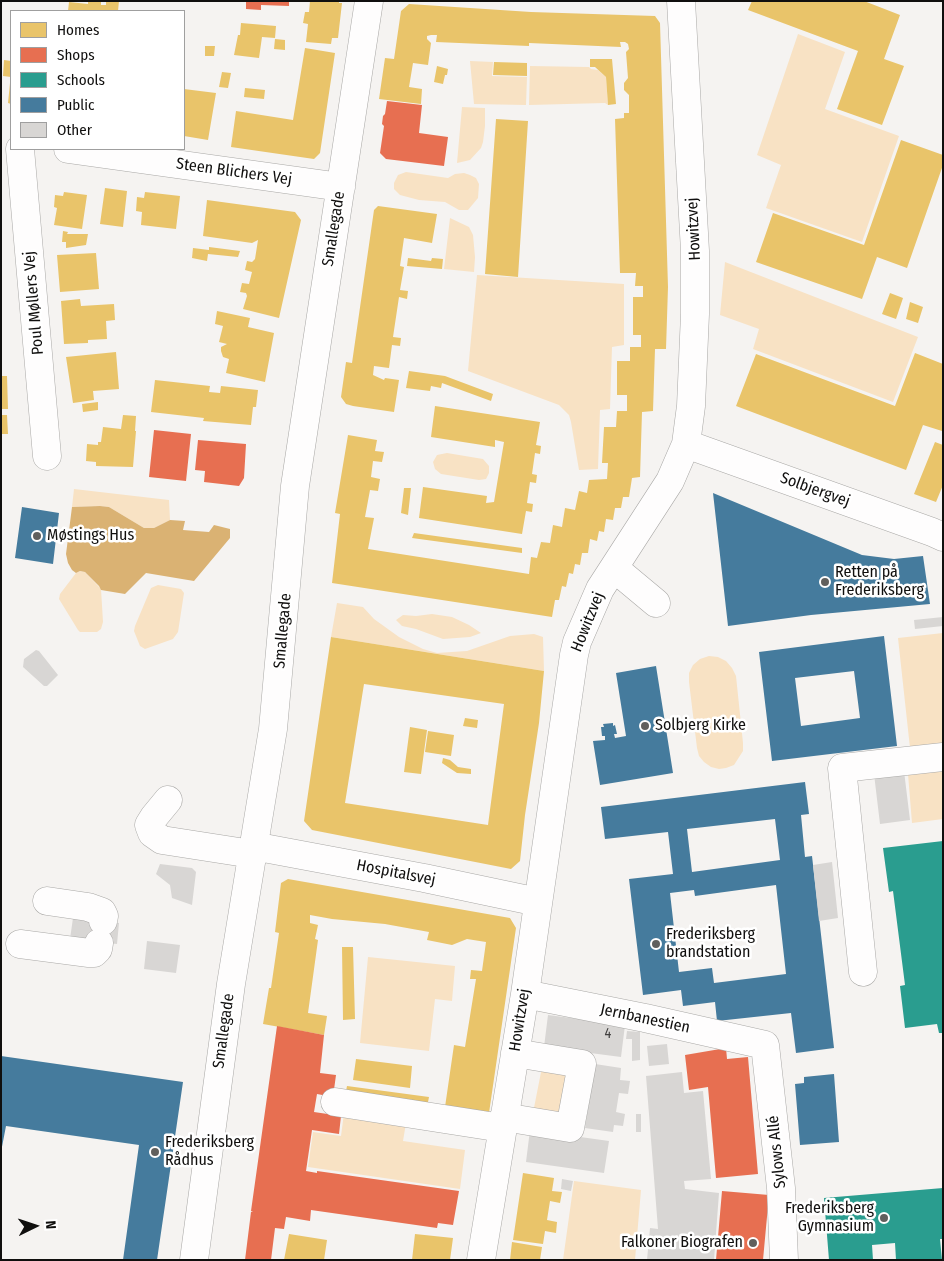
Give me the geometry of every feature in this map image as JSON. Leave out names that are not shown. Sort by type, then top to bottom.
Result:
[{"type":"street","name":"Smallegade","points":[[194,1260],[218,1074],[274,729],[295,486],[370,1]]},
{"type":"street","name":"Howitzvej","points":[[481,1260],[525,994],[574,655],[600,589],[670,481],[686,444],[691,397],[695,314],[695,251],[681,1]]},
{"type":"street","name":"Poul Møllers Vej","points":[[20,150],[47,456]]},
{"type":"street","name":"Steen Blichers Vej","points":[[75,150],[340,187]]},
{"type":"street","name":"Solbjergvej","points":[[686,444],[943,537]]},
{"type":"street","points":[[614,568],[656,603]]},
{"type":"street","points":[[864,972],[842,768],[943,756]]},
{"type":"street","name":"Hospitalsvej","points":[[168,800],[149,825],[152,833],[162,840],[253,850],[424,878],[538,902]]},
{"type":"street","points":[[20,944],[89,953],[94,953],[98,949],[104,916],[102,912],[88,907],[47,901]]},
{"type":"street","name":"Jernbanestien","points":[[525,994],[765,1045]]},
{"type":"street","name":"Sylows Allé","points":[[765,1045],[781,1188],[784,1260]]},
{"type":"street","points":[[335,1102],[570,1128],[582,1064],[515,1053]]},
{"type":"shaded area","points":[[798,34],[845,52],[825,109],[899,136],[862,242],[766,208],[781,165],[757,155]]},
{"type":"shaded area","points":[[470,61],[493,62],[492,76],[527,77],[526,105],[474,104]]},
{"type":"shaded area","points":[[530,66],[589,67],[598,70],[606,77],[608,105],[605,103],[529,105]]},
{"type":"shaded area","points":[[462,107],[485,108],[485,126],[481,148],[470,160],[457,163]]},
{"type":"shaded area","points":[[406,172],[448,178],[455,174],[464,173],[470,175],[476,178],[479,184],[478,198],[468,210],[459,210],[445,202],[419,200],[400,195],[394,189],[394,183],[398,175]]},
{"type":"shaded area","points":[[450,218],[469,227],[473,235],[474,272],[444,269]]},
{"type":"shaded area","points":[[725,262],[918,337],[893,402],[753,349],[759,329],[720,315]]},
{"type":"shaded area","points":[[477,275],[624,284],[624,345],[612,347],[610,409],[600,410],[598,469],[579,470],[569,415],[559,405],[468,371]]},
{"type":"shaded area","points":[[447,453],[483,459],[489,466],[489,473],[486,479],[479,480],[441,474],[435,469],[433,462],[437,455]]},
{"type":"shaded area","points":[[74,489],[169,500],[170,520],[154,528],[144,528],[109,507],[72,507]]},
{"type":"shaded area","points":[[72,507],[109,507],[144,528],[154,528],[170,520],[185,521],[183,530],[209,532],[214,525],[230,529],[230,538],[194,581],[146,573],[125,594],[101,590],[85,572],[80,571],[76,573],[72,570],[66,554]]},
{"type":"shaded area","points":[[80,571],[85,572],[101,589],[103,622],[101,629],[97,632],[80,632],[59,599],[60,594],[76,573]]},
{"type":"shaded area","points":[[158,585],[181,589],[184,593],[178,632],[173,639],[145,649],[140,646],[134,631],[135,626],[151,588]]},
{"type":"shaded area","points":[[337,603],[363,607],[374,619],[399,637],[423,649],[437,653],[467,651],[510,636],[534,634],[543,637],[544,671],[331,637]]},
{"type":"shaded area","points":[[432,614],[452,617],[481,633],[470,637],[443,639],[402,626],[396,620],[403,615]]},
{"type":"shaded area","points":[[943,633],[943,744],[910,748],[898,638]]},
{"type":"shaded area","points":[[709,656],[718,657],[726,661],[736,676],[743,743],[743,751],[734,765],[719,769],[711,767],[699,756],[689,682],[689,673],[693,665],[700,659]]},
{"type":"shaded area","points":[[943,769],[943,819],[912,823],[908,774]]},
{"type":"shaded area","points":[[368,957],[455,966],[452,1001],[435,999],[429,1051],[360,1043]]},
{"type":"shaded area","points":[[543,1062],[570,1066],[568,1118],[532,1118]]},
{"type":"shaded area","points":[[344,1113],[406,1123],[403,1141],[465,1150],[460,1189],[308,1167],[313,1132],[341,1136]]},
{"type":"shaded area","points":[[574,1181],[641,1190],[635,1260],[563,1260]]},
{"type":"building: Homes","points":[[88,1],[101,1],[101,5],[106,5],[106,1],[119,1],[118,10],[68,10],[69,2],[88,4]]},
{"type":"building: Homes","points":[[310,1],[339,1],[339,3],[342,3],[338,38],[332,38],[331,44],[306,42],[308,24],[303,23],[305,12],[309,12]]},
{"type":"building: Homes","points":[[752,1],[864,1],[900,15],[884,59],[904,66],[882,125],[837,109],[858,51],[748,10]]},
{"type":"building: Homes","points":[[409,4],[531,12],[655,16],[660,23],[668,287],[666,349],[655,349],[653,411],[642,412],[640,477],[632,478],[629,497],[623,497],[621,508],[615,508],[613,520],[606,519],[604,532],[599,531],[597,541],[590,539],[588,553],[582,553],[580,565],[575,564],[573,574],[569,573],[566,587],[562,586],[559,600],[555,600],[552,617],[332,583],[340,514],[335,513],[348,435],[377,440],[375,451],[384,452],[382,462],[373,461],[371,477],[380,479],[378,491],[370,490],[365,517],[374,518],[368,549],[529,574],[531,557],[537,558],[541,542],[550,543],[553,525],[562,527],[565,508],[575,510],[579,491],[587,493],[589,480],[607,479],[608,463],[602,463],[604,427],[616,427],[617,411],[627,411],[627,395],[617,395],[617,361],[630,361],[630,347],[641,347],[641,335],[633,335],[633,297],[643,297],[643,286],[635,286],[636,273],[620,273],[615,119],[624,118],[624,113],[629,113],[629,95],[624,90],[624,83],[628,78],[626,52],[629,49],[628,44],[620,42],[621,47],[529,43],[529,46],[436,42],[437,35],[431,35],[427,36],[431,43],[428,65],[413,63],[409,87],[422,89],[421,104],[379,99],[385,58],[394,59],[401,11]]},
{"type":"building: Homes","points":[[241,23],[276,26],[275,38],[262,37],[259,58],[234,55],[238,35],[240,35]]},
{"type":"building: Homes","points":[[275,39],[285,40],[285,50],[274,49]]},
{"type":"building: Homes","points":[[205,46],[215,46],[214,56],[205,56]]},
{"type":"building: Homes","points":[[305,48],[335,53],[320,153],[314,159],[231,147],[236,111],[293,120]]},
{"type":"building: Homes","points":[[590,59],[612,59],[616,104],[608,105],[606,77],[595,67],[590,67]]},
{"type":"building: Homes","points":[[4,60],[10,61],[10,77],[3,76]]},
{"type":"building: Homes","points":[[494,62],[527,63],[527,76],[493,75]]},
{"type":"building: Homes","points":[[437,66],[448,69],[443,84],[434,82]]},
{"type":"building: Homes","points":[[222,72],[231,73],[228,88],[219,87]]},
{"type":"building: Homes","points":[[10,83],[10,104],[8,103]]},
{"type":"building: Homes","points":[[245,88],[265,90],[264,99],[244,97]]},
{"type":"building: Homes","points":[[185,89],[216,93],[208,140],[185,136]]},
{"type":"building: Homes","points":[[496,119],[528,121],[518,277],[485,274]]},
{"type":"building: Homes","points":[[901,140],[943,155],[943,165],[907,268],[877,257],[862,299],[756,262],[773,213],[864,245]]},
{"type":"building: Homes","points":[[105,188],[127,191],[123,227],[100,224]]},
{"type":"building: Homes","points":[[64,192],[87,195],[82,229],[54,225],[57,208],[54,207],[55,195],[63,196]]},
{"type":"building: Homes","points":[[145,192],[180,196],[176,229],[141,225],[142,212],[136,211],[137,197],[144,198]]},
{"type":"building: Homes","points":[[207,200],[295,212],[301,220],[279,318],[243,309],[247,296],[246,293],[240,292],[242,283],[249,284],[252,272],[245,270],[247,261],[252,262],[255,259],[258,240],[252,243],[203,236]]},
{"type":"building: Homes","points":[[378,206],[437,214],[432,243],[404,238],[400,266],[404,267],[400,290],[408,291],[407,299],[399,297],[393,337],[401,338],[400,346],[392,345],[389,368],[374,366],[373,375],[384,380],[385,378],[399,380],[394,412],[353,406],[346,404],[341,397],[346,362],[352,363],[374,210]]},
{"type":"building: Homes","points":[[63,231],[68,232],[67,234],[88,234],[86,245],[66,248],[66,242],[62,242]]},
{"type":"building: Homes","points":[[209,247],[240,251],[238,257],[208,254],[207,261],[192,258],[193,248],[209,250]]},
{"type":"building: Homes","points":[[96,253],[99,289],[60,292],[57,255]]},
{"type":"building: Homes","points":[[408,258],[431,261],[432,258],[443,259],[442,269],[407,266]]},
{"type":"building: Homes","points":[[890,293],[903,298],[896,319],[882,314]]},
{"type":"building: Homes","points":[[80,299],[81,306],[114,304],[115,320],[106,321],[107,339],[88,340],[88,343],[64,344],[61,301]]},
{"type":"building: Homes","points":[[910,302],[923,307],[918,323],[906,319]]},
{"type":"building: Homes","points":[[217,311],[250,318],[248,327],[274,333],[265,382],[226,373],[229,359],[223,357],[221,347],[227,344],[219,342],[223,326],[215,324]]},
{"type":"building: Homes","points":[[116,352],[119,389],[93,391],[94,400],[73,403],[66,357]]},
{"type":"building: Homes","points":[[915,353],[943,364],[943,429],[942,431],[923,425],[906,470],[736,406],[756,354],[895,406]]},
{"type":"building: Homes","points":[[409,371],[445,376],[493,394],[491,401],[442,383],[441,388],[431,386],[430,391],[406,388]]},
{"type":"building: Homes","points":[[1,376],[7,376],[8,409],[1,409]]},
{"type":"building: Homes","points":[[155,380],[210,386],[209,392],[220,393],[221,386],[258,390],[256,407],[253,407],[251,425],[203,421],[204,418],[151,412]]},
{"type":"building: Homes","points":[[98,402],[98,410],[83,412],[82,404]]},
{"type":"building: Homes","points":[[435,406],[540,422],[536,445],[541,446],[540,454],[535,453],[532,474],[537,475],[536,483],[530,482],[527,503],[533,504],[532,512],[526,511],[522,534],[419,518],[423,487],[487,496],[486,503],[494,502],[504,442],[495,440],[495,447],[431,437]]},
{"type":"building: Homes","points":[[1,415],[7,415],[8,434],[1,434]]},
{"type":"building: Homes","points":[[123,415],[136,416],[133,467],[96,466],[96,462],[86,461],[87,444],[98,445],[98,442],[101,442],[103,427],[121,429]]},
{"type":"building: Homes","points":[[935,442],[943,445],[943,485],[936,502],[914,494]]},
{"type":"building: Homes","points":[[404,488],[411,488],[408,515],[401,513]]},
{"type":"building: Homes","points":[[414,533],[522,548],[522,553],[412,538]]},
{"type":"building: Homes","points":[[331,637],[544,671],[539,723],[520,861],[511,869],[312,830],[304,821]],"holes":[[[364,684],[504,704],[488,825],[345,803]]]},
{"type":"building: Homes","points":[[465,718],[478,720],[477,728],[463,726]]},
{"type":"building: Homes","points":[[410,727],[427,730],[421,774],[404,772]]},
{"type":"building: Homes","points":[[428,731],[454,735],[451,756],[425,752]]},
{"type":"building: Homes","points":[[443,758],[450,760],[458,767],[471,769],[471,774],[457,773],[442,763]]},
{"type":"building: Homes","points":[[288,879],[510,918],[516,928],[489,1113],[445,1107],[454,1045],[465,1047],[476,979],[470,979],[471,970],[482,971],[486,942],[467,939],[452,945],[427,940],[429,932],[385,924],[310,915],[310,923],[318,925],[315,939],[318,940],[308,1013],[327,1016],[324,1035],[263,1024],[269,988],[271,988],[279,933],[275,932],[281,883]]},
{"type":"building: Homes","points":[[342,947],[353,947],[355,1019],[343,1020]]},
{"type":"building: Homes","points":[[356,1059],[412,1066],[410,1088],[353,1080]]},
{"type":"building: Homes","points":[[347,1086],[429,1097],[427,1107],[345,1096]]},
{"type":"building: Homes","points":[[523,1173],[554,1178],[552,1191],[562,1192],[560,1203],[550,1201],[547,1220],[557,1222],[556,1233],[545,1231],[543,1244],[513,1240]]},
{"type":"building: Homes","points":[[289,1234],[327,1240],[324,1260],[284,1260]]},
{"type":"building: Homes","points":[[415,1234],[453,1238],[450,1260],[412,1260]]},
{"type":"building: Homes","points":[[512,1242],[542,1247],[540,1260],[510,1260]]},
{"type":"building: Shops","points":[[246,1],[289,1],[289,6],[261,5],[261,10],[246,9]]},
{"type":"building: Shops","points":[[387,101],[422,105],[419,133],[448,137],[444,166],[386,159],[380,153],[384,126],[382,124],[383,116]]},
{"type":"building: Shops","points":[[154,430],[191,434],[186,481],[149,477]]},
{"type":"building: Shops","points":[[198,440],[246,444],[244,478],[239,486],[204,482],[205,471],[195,470]]},
{"type":"building: Shops","points":[[277,1026],[324,1035],[320,1073],[336,1075],[333,1097],[317,1094],[314,1112],[341,1116],[339,1134],[312,1130],[306,1171],[459,1191],[453,1225],[438,1223],[437,1228],[311,1210],[310,1221],[286,1217],[284,1229],[275,1228],[271,1260],[245,1260]]},
{"type":"building: Shops","points":[[726,1048],[727,1059],[748,1057],[758,1174],[716,1178],[708,1087],[689,1090],[685,1055]]},
{"type":"building: Shops","points":[[722,1191],[769,1195],[763,1260],[716,1260]]},
{"type":"building: Schools","points":[[943,841],[943,1033],[939,1033],[937,1024],[905,1028],[900,986],[905,985],[893,891],[889,892],[883,848]]},
{"type":"building: Schools","name":"Frederiksberg Gymnasium","points":[[943,1188],[943,1239],[940,1239],[942,1260],[896,1260],[895,1243],[872,1245],[873,1260],[829,1260],[824,1198]]},
{"type":"building: Public","name":"Retten på Frederiksberg","points":[[713,493],[862,555],[894,559],[923,556],[930,604],[811,615],[728,626]]},
{"type":"building: Public","name":"Møstings Hus","points":[[22,507],[59,513],[53,564],[15,558]]},
{"type":"building: Public","name":"Retten på Frederiksberg","points":[[884,636],[897,746],[772,761],[759,652]],"holes":[[[854,671],[860,718],[801,726],[795,678]]]},
{"type":"building: Public","name":"Solbjerg Kirke","points":[[656,666],[673,773],[600,785],[593,741],[605,740],[605,736],[602,736],[601,727],[604,727],[603,724],[613,723],[613,726],[615,725],[617,734],[614,734],[615,738],[626,736],[616,673]]},
{"type":"building: Public","points":[[805,782],[809,814],[801,815],[805,857],[812,856],[834,1048],[796,1053],[791,1013],[717,1021],[715,1002],[683,1006],[681,990],[643,995],[629,879],[673,874],[668,832],[605,839],[601,807]],"holes":[[[775,819],[780,860],[692,872],[687,829]],[[776,885],[786,974],[714,983],[712,968],[679,972],[670,893],[694,890],[695,896]]]},
{"type":"building: Public","name":"Frederiksberg Rådhus","points":[[1,1056],[183,1082],[157,1260],[123,1260],[139,1145],[6,1126],[1,1152]]},
{"type":"building: Public","points":[[834,1074],[839,1142],[800,1145],[795,1084],[804,1083],[804,1077]]},
{"type":"building: Other","points":[[943,617],[943,626],[915,629],[914,620]]},
{"type":"building: Other","points":[[36,650],[39,651],[58,675],[47,686],[44,686],[23,667],[24,659]]},
{"type":"building: Other","points":[[904,771],[910,820],[880,824],[874,774]]},
{"type":"building: Other","points":[[832,862],[838,918],[819,921],[813,865]]},
{"type":"building: Other","points":[[160,864],[192,868],[196,872],[192,905],[172,898],[170,885],[156,874]]},
{"type":"building: Other","points":[[73,918],[119,923],[117,944],[70,939]]},
{"type":"building: Other","points":[[147,941],[180,945],[176,973],[144,969]]},
{"type":"building: Other","points":[[548,1015],[625,1025],[621,1057],[544,1047]]},
{"type":"building: Other","points":[[627,1031],[640,1032],[640,1060],[632,1061],[632,1039],[626,1039]]},
{"type":"building: Other","points":[[667,1044],[669,1064],[649,1066],[647,1046]]},
{"type":"building: Other","points":[[595,1064],[621,1068],[620,1080],[630,1081],[628,1094],[619,1093],[616,1112],[625,1114],[623,1126],[614,1125],[613,1132],[585,1128]]},
{"type":"building: Other","points":[[682,1072],[684,1093],[703,1091],[711,1179],[684,1181],[685,1189],[719,1193],[714,1260],[647,1260],[650,1228],[658,1229],[646,1076]]},
{"type":"building: Other","points":[[636,1114],[641,1114],[641,1132],[636,1132]]},
{"type":"building: Other","points":[[530,1130],[609,1141],[604,1173],[526,1162]]},
{"type":"building: Other","points":[[562,1179],[573,1181],[571,1191],[561,1189]]},
{"type":"place","name":"Møstings Hus","points":[[37,536]]},
{"type":"place","name":"Retten på Frederiksberg","points":[[825,582]]},
{"type":"place","name":"Solbjerg Kirke","points":[[645,726]]},
{"type":"place","name":"Frederiksberg brandstation","points":[[656,944]]},
{"type":"place","name":"Frederiksberg Rådhus","points":[[155,1152]]},
{"type":"place","name":"Frederiksberg Gymnasium","points":[[884,1218]]},
{"type":"place","name":"Falkoner Biografen","points":[[753,1243]]}]
